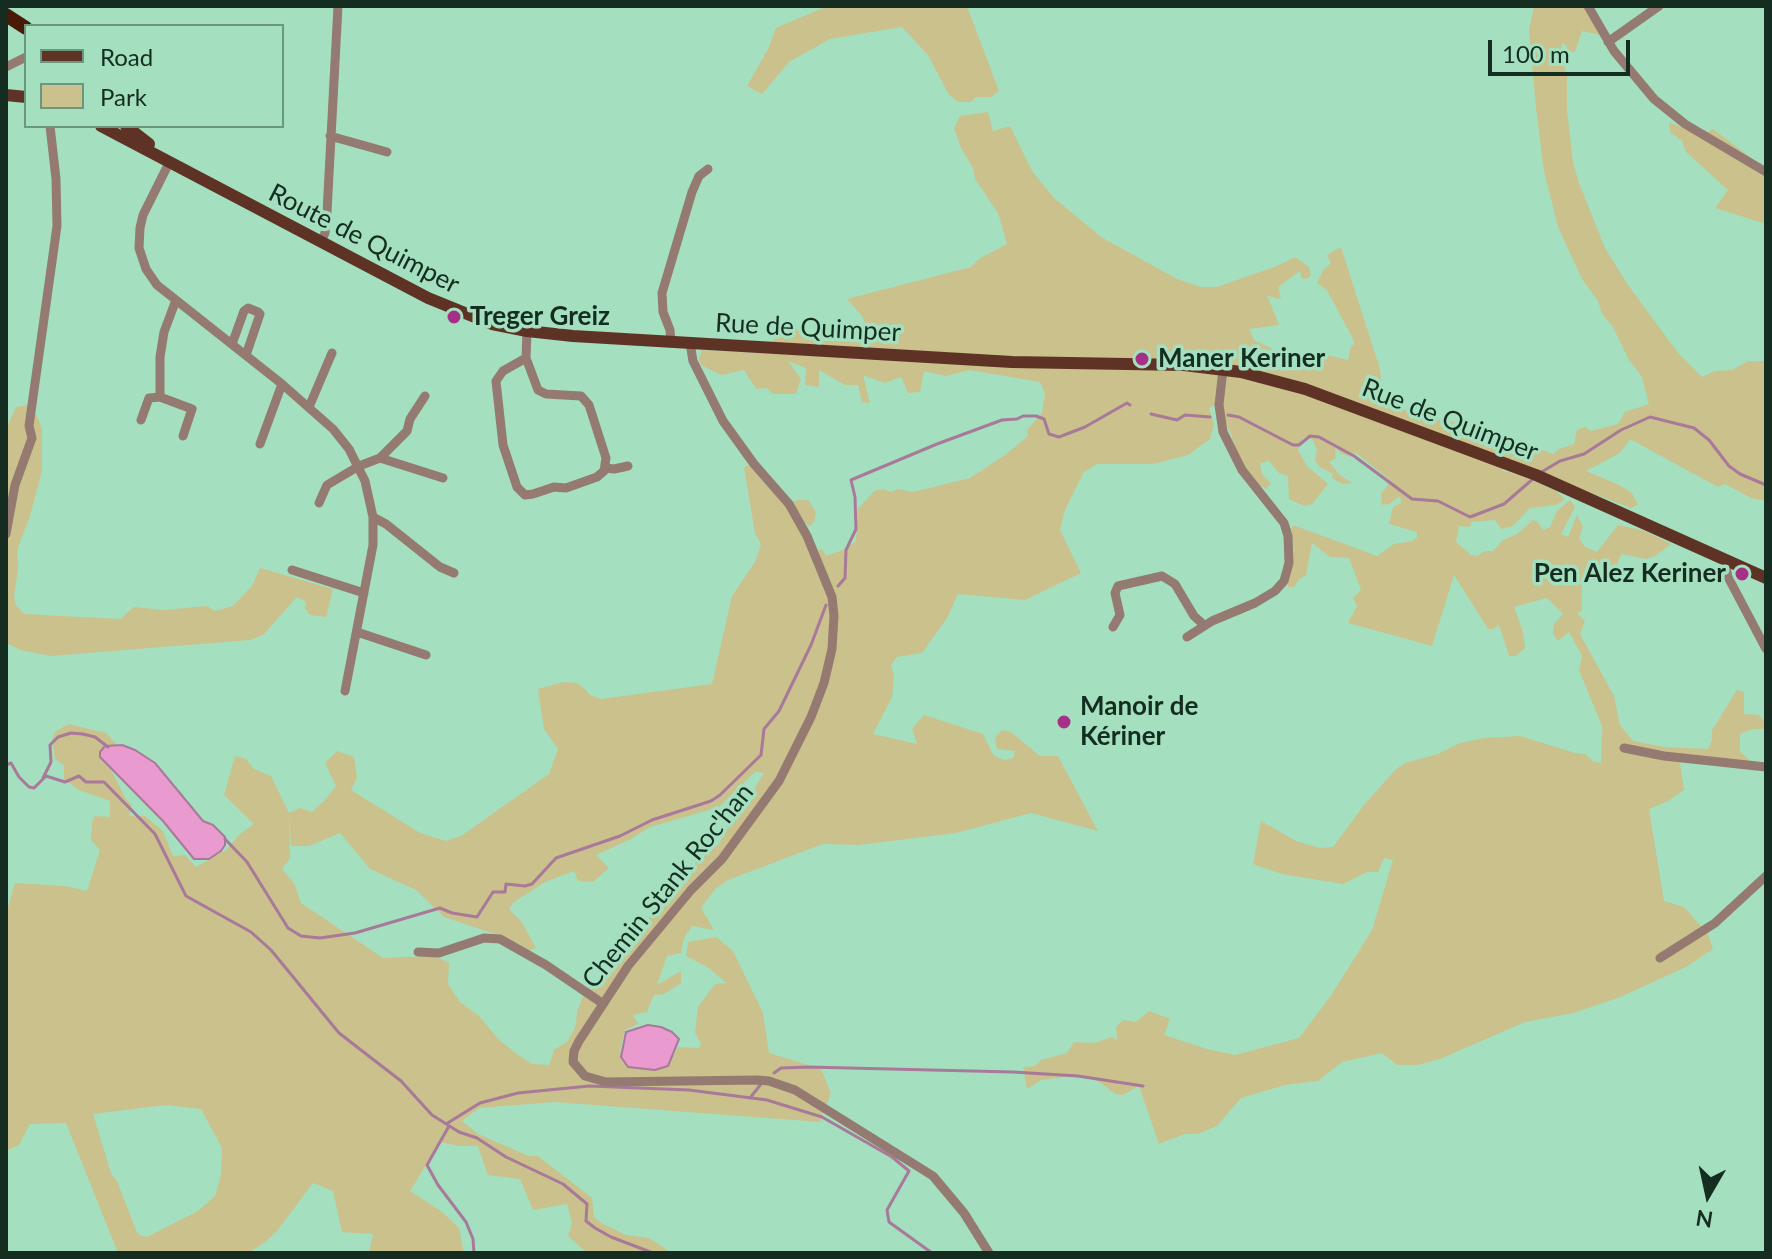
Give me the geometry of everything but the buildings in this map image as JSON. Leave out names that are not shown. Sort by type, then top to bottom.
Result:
[{"type":"highway","points":[[6,15],[24,27]]},
{"type":"main road","name":"Route de Quimper","points":[[105,128],[450,309],[492,324],[527,331],[671,342]]},
{"type":"main road","points":[[129,128],[170,161]]},
{"type":"main road","name":"Rue de Quimper","points":[[671,342],[999,362],[1162,364],[1223,369],[1260,376],[1305,389],[1505,463],[1604,503],[1766,578]]},
{"type":"street","points":[[321,242],[326,224],[338,6]]},
{"type":"street","points":[[1588,6],[1632,76],[1663,108],[1766,172]]},
{"type":"street","points":[[1608,42],[1659,6]]},
{"type":"street","points":[[6,67],[24,58]]},
{"type":"street","points":[[6,534],[15,485],[32,438],[30,418],[57,226],[50,128]]},
{"type":"street","points":[[330,136],[387,152]]},
{"type":"street","points":[[170,161],[143,215],[139,248],[151,277],[309,407],[343,441],[359,466],[373,517],[373,545],[345,691]]},
{"type":"street","points":[[671,342],[663,312],[662,293],[694,185],[708,169]]},
{"type":"street","points":[[160,397],[160,357],[164,332],[176,300]]},
{"type":"street","points":[[232,344],[244,311],[248,308],[258,312],[260,314],[246,355]]},
{"type":"street","points":[[526,358],[503,371],[496,381],[503,445],[517,487],[525,495],[554,487],[566,488],[597,477],[605,468],[606,458],[589,405],[584,398],[541,392],[526,358],[527,331]]},
{"type":"street","name":"Chemin Stank Roc'han","points":[[690,343],[693,361],[728,429],[789,504],[807,536],[832,597],[832,649],[811,717],[774,789],[722,859],[672,912],[602,1003],[574,1051],[575,1066],[585,1076],[606,1082],[757,1080],[781,1084],[933,1176],[964,1213],[989,1253]]},
{"type":"street","points":[[309,407],[332,353]]},
{"type":"street","points":[[1187,637],[1204,625],[1275,591],[1284,581],[1289,556],[1284,523],[1242,470],[1223,432],[1219,405],[1223,369]]},
{"type":"street","points":[[260,444],[282,384]]},
{"type":"street","points":[[319,503],[327,485],[359,466],[380,458],[407,431],[410,419],[425,396]]},
{"type":"street","points":[[141,420],[149,398],[160,397],[192,409],[183,436]]},
{"type":"street","points":[[380,458],[443,478]]},
{"type":"street","points":[[605,468],[628,466]]},
{"type":"street","points":[[373,517],[440,567],[454,573]]},
{"type":"street","points":[[1728,560],[1728,577],[1766,649]]},
{"type":"street","points":[[292,570],[364,593]]},
{"type":"street","points":[[1113,627],[1120,615],[1115,593],[1118,586],[1162,576],[1175,584],[1194,616],[1204,625]]},
{"type":"street","points":[[357,632],[426,655]]},
{"type":"street","points":[[1624,748],[1664,756],[1766,767]]},
{"type":"street","points":[[1660,958],[1715,923],[1766,876]]},
{"type":"street","points":[[418,952],[439,953],[489,937],[500,939],[546,965],[602,1003]]},
{"type":"green space","points":[[967,6],[999,91],[991,97],[958,102],[949,95],[928,55],[902,27],[830,39],[789,62],[762,94],[747,86],[776,28],[825,7]]},
{"type":"green space","points":[[1534,6],[1585,6],[1599,35],[1582,31],[1575,52],[1566,51],[1567,46],[1562,43],[1573,162],[1605,248],[1628,285],[1678,353],[1702,377],[1715,371],[1732,370],[1748,361],[1766,361],[1766,501],[1751,498],[1725,484],[1718,487],[1630,439],[1620,453],[1586,471],[1632,493],[1638,505],[1631,508],[1510,462],[1519,451],[1543,450],[1553,454],[1574,444],[1577,430],[1585,427],[1591,431],[1618,424],[1625,412],[1649,404],[1642,377],[1582,279],[1558,227],[1544,171],[1536,108],[1529,30]]},
{"type":"green space","points":[[988,112],[993,131],[1010,126],[1032,171],[1054,198],[1101,237],[1175,278],[1200,287],[1217,287],[1295,257],[1309,267],[1311,274],[1308,278],[1302,279],[1300,271],[1278,287],[1281,298],[1267,295],[1279,325],[1249,329],[1254,340],[1285,355],[1314,352],[1348,360],[1351,346],[1355,344],[1327,290],[1317,283],[1323,270],[1331,263],[1327,255],[1341,247],[1380,369],[1382,389],[1396,408],[1407,410],[1412,405],[1417,417],[1486,426],[1515,441],[1518,450],[1502,471],[1516,473],[1556,491],[1565,499],[1556,505],[1530,508],[1513,526],[1501,529],[1495,520],[1471,522],[1470,527],[1459,526],[1456,542],[1471,555],[1493,551],[1503,540],[1517,534],[1533,520],[1543,530],[1550,527],[1557,511],[1570,500],[1575,507],[1561,534],[1568,537],[1577,515],[1583,527],[1579,538],[1585,547],[1597,552],[1618,525],[1645,531],[1671,544],[1646,559],[1621,554],[1612,578],[1585,571],[1582,611],[1577,613],[1585,621],[1580,634],[1614,696],[1620,725],[1633,741],[1664,747],[1708,749],[1712,730],[1737,690],[1744,692],[1744,714],[1759,715],[1766,722],[1764,729],[1740,734],[1740,751],[1751,762],[1690,757],[1680,763],[1684,790],[1649,809],[1664,901],[1684,907],[1708,934],[1713,949],[1686,967],[1620,997],[1574,1013],[1525,1022],[1440,1059],[1418,1065],[1397,1065],[1382,1053],[1342,1062],[1318,1081],[1285,1085],[1241,1098],[1217,1126],[1159,1144],[1139,1086],[1123,1095],[1115,1094],[1083,1075],[1041,1080],[1027,1089],[1023,1067],[1035,1066],[1041,1060],[1067,1053],[1074,1042],[1094,1043],[1112,1037],[1117,1040],[1116,1027],[1123,1020],[1136,1022],[1149,1011],[1170,1019],[1164,1035],[1235,1055],[1299,1038],[1332,994],[1372,930],[1393,860],[1384,858],[1378,872],[1367,872],[1343,884],[1282,874],[1253,864],[1261,821],[1296,841],[1319,848],[1333,847],[1395,770],[1405,763],[1438,754],[1460,743],[1484,738],[1520,736],[1585,754],[1601,763],[1602,726],[1579,670],[1582,656],[1569,632],[1558,641],[1553,634],[1554,624],[1563,614],[1547,598],[1514,607],[1525,648],[1516,656],[1509,656],[1499,625],[1488,629],[1454,575],[1432,646],[1348,623],[1357,606],[1353,598],[1361,590],[1349,558],[1330,557],[1312,543],[1306,575],[1294,587],[1288,587],[1294,552],[1293,525],[1377,556],[1394,544],[1413,541],[1417,532],[1389,524],[1393,507],[1401,503],[1400,496],[1382,505],[1381,494],[1391,481],[1355,452],[1351,457],[1335,448],[1336,458],[1329,462],[1352,483],[1343,484],[1315,461],[1317,449],[1312,439],[1304,437],[1298,450],[1307,466],[1328,484],[1312,504],[1304,506],[1289,499],[1288,476],[1279,473],[1269,461],[1260,463],[1262,474],[1271,483],[1266,489],[1256,483],[1239,460],[1231,434],[1216,404],[1209,408],[1214,424],[1210,439],[1188,455],[1153,464],[1097,464],[1084,472],[1065,510],[1060,530],[1081,573],[1025,600],[958,594],[947,618],[922,653],[897,657],[891,665],[894,676],[892,697],[873,734],[917,744],[912,729],[924,715],[983,734],[994,756],[1005,760],[1013,758],[1015,751],[997,749],[995,738],[1002,730],[1011,732],[1040,756],[1058,756],[1098,831],[1031,813],[956,833],[858,845],[823,844],[728,880],[715,889],[701,908],[714,930],[692,926],[684,938],[681,953],[667,956],[657,985],[681,971],[681,983],[664,994],[654,995],[647,1012],[633,1015],[638,1024],[625,1030],[620,1050],[628,1067],[663,1068],[668,1066],[678,1047],[699,1048],[701,1043],[695,1033],[698,1007],[715,984],[726,983],[709,968],[686,956],[688,942],[716,937],[733,951],[763,1013],[769,1053],[821,1069],[831,1093],[820,1122],[554,1102],[479,1108],[462,1121],[478,1134],[529,1156],[538,1156],[592,1198],[594,1217],[603,1224],[626,1235],[649,1238],[672,1253],[587,1253],[568,1236],[572,1223],[567,1204],[533,1210],[520,1179],[488,1175],[478,1146],[440,1142],[410,1191],[441,1211],[459,1228],[464,1253],[369,1253],[373,1234],[342,1232],[333,1191],[313,1183],[277,1231],[248,1253],[118,1253],[66,1123],[30,1124],[19,1145],[6,1151],[6,915],[15,883],[65,886],[87,891],[100,850],[91,840],[92,822],[95,816],[110,817],[110,801],[79,790],[64,779],[64,765],[55,759],[52,739],[56,731],[69,724],[106,733],[117,745],[111,745],[100,757],[132,805],[129,816],[145,816],[163,831],[173,856],[185,855],[196,867],[226,850],[254,824],[224,795],[235,756],[246,759],[254,769],[271,776],[289,813],[300,808],[312,812],[336,786],[325,763],[337,751],[354,757],[357,777],[351,790],[420,833],[446,841],[461,836],[549,774],[558,749],[544,729],[538,689],[564,682],[576,683],[590,695],[601,699],[712,684],[732,596],[755,562],[761,544],[755,533],[744,467],[750,465],[785,505],[808,500],[816,512],[814,522],[810,526],[802,521],[814,552],[822,549],[826,556],[856,541],[858,509],[874,491],[883,489],[891,492],[898,489],[913,492],[970,478],[1028,436],[1027,430],[1042,413],[1045,394],[1040,382],[970,370],[946,376],[924,371],[920,392],[908,393],[901,377],[885,383],[863,375],[870,403],[862,402],[858,385],[845,385],[819,370],[819,387],[805,385],[806,368],[788,361],[801,379],[796,394],[773,394],[767,388],[756,389],[744,370],[721,375],[701,365],[699,359],[702,350],[778,354],[771,344],[775,338],[797,329],[804,337],[830,327],[839,331],[847,327],[856,330],[866,325],[847,299],[971,267],[979,259],[1007,244],[998,213],[975,179],[973,168],[961,148],[954,128],[960,116]],"holes":[[[755,772],[764,773],[719,844],[704,854],[671,888],[598,982],[590,979],[577,1011],[576,1025],[568,1041],[554,1050],[549,1065],[532,1064],[517,1054],[499,1040],[479,1016],[460,1002],[448,984],[449,963],[434,956],[383,958],[301,903],[295,885],[282,869],[290,858],[289,814],[291,846],[309,846],[340,833],[370,869],[416,890],[444,917],[498,935],[528,951],[536,948],[521,921],[509,909],[514,902],[545,882],[574,871],[578,881],[593,882],[609,868],[596,855],[650,827],[719,807]],[[166,1105],[201,1109],[222,1148],[221,1175],[215,1196],[198,1211],[147,1237],[139,1235],[136,1230],[111,1173],[93,1114]]]},
{"type":"green space","points":[[1669,122],[1702,136],[1713,129],[1766,169],[1766,224],[1715,208],[1728,190],[1686,152],[1682,141],[1670,132]]},
{"type":"green space","points":[[28,405],[42,429],[42,471],[17,550],[14,597],[24,614],[120,619],[134,607],[164,610],[207,606],[215,611],[233,606],[252,586],[260,568],[333,589],[326,617],[310,615],[305,609],[306,602],[297,597],[263,635],[250,640],[51,656],[20,650],[6,643],[6,429],[16,407]]},
{"type":"shaded area","points":[[122,745],[155,763],[203,821],[213,825],[225,837],[221,851],[209,859],[194,859],[163,821],[100,757],[105,746]]},
{"type":"shaded area","points":[[648,1025],[661,1027],[679,1039],[668,1066],[655,1070],[628,1067],[621,1057],[626,1032]]},
{"type":"waterway","points":[[838,586],[845,578],[846,550],[856,529],[851,480],[1002,420],[1036,416],[1044,419],[1049,434],[1059,437],[1085,427],[1127,403],[1130,405]]},
{"type":"waterway","points":[[1151,414],[1177,420],[1185,415],[1210,417]]},
{"type":"waterway","points":[[1228,415],[1239,417],[1293,445],[1299,445],[1310,436],[1319,437],[1354,456],[1412,499],[1438,501],[1470,517],[1504,504],[1534,478]]},
{"type":"waterway","points":[[1540,473],[1560,461],[1584,454],[1621,430],[1650,417],[1694,428],[1709,440],[1729,466],[1766,485]]},
{"type":"waterway","points":[[225,839],[247,862],[288,928],[301,936],[320,938],[355,933],[440,908],[477,917],[493,892],[505,892],[506,884],[532,884],[556,858],[620,836],[652,820],[711,801],[720,795],[761,755],[764,729],[779,711],[811,645],[826,605]]},
{"type":"waterway","points":[[43,778],[51,762],[50,745],[58,737],[71,733],[83,734],[95,737],[108,747]]},
{"type":"waterway","points":[[6,765],[11,763],[19,777],[34,788],[46,776],[65,782],[79,776],[86,782],[104,782],[155,834],[186,896],[251,932],[271,950],[339,1033],[401,1081],[432,1115],[506,1157],[563,1184],[587,1204],[586,1221],[595,1228],[653,1253]]},
{"type":"waterway","points":[[774,1073],[781,1068],[808,1067],[1013,1072],[1078,1076],[1143,1086]]},
{"type":"waterway","points":[[750,1098],[761,1084]]},
{"type":"waterway","points":[[446,1124],[480,1103],[518,1093],[589,1086],[689,1090],[767,1100],[822,1117],[892,1157],[909,1171],[887,1210],[889,1222],[932,1253]]},
{"type":"waterway","points":[[449,1126],[427,1165],[466,1222],[473,1239],[474,1253]]},
{"type":"place","name":"Treger Greiz","points":[[454,317]]},
{"type":"place","name":"Maner Keriner","points":[[1142,359]]},
{"type":"place","name":"Pen Alez Keriner","points":[[1742,574]]},
{"type":"place","name":"Manoir de Kériner","points":[[1064,722]]}]
